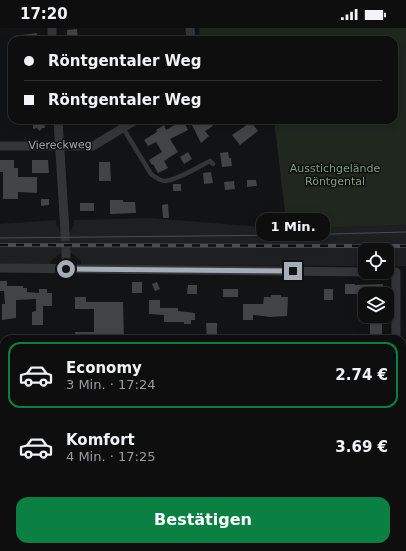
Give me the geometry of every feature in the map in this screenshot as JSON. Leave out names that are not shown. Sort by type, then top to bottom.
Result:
[{"type":"street","points":[[58,124],[65,232]]},
{"type":"street","name":"Viereckweg","points":[[0,146],[93,146],[129,124]]},
{"type":"street","points":[[66,253],[66,269]]},
{"type":"street","points":[[0,268],[358,272]]},
{"type":"street","points":[[392,279],[396,335]]},
{"type":"lane","points":[[122,128],[151,174],[157,179],[165,181],[177,177],[210,161],[213,164]]},
{"type":"shaded area","points":[[150,218],[287,229],[406,225],[406,266],[394,266],[394,243],[358,243],[358,266],[81,265],[81,261],[71,253],[61,253],[51,261],[50,264],[0,264],[0,224],[56,220],[56,224],[61,232],[70,232],[74,225],[74,220]]},
{"type":"green space","name":"Ausstichgelände Röntgental","points":[[199,28],[406,28],[406,225],[287,229],[274,124],[398,124],[398,36],[200,36]]},
{"type":"building","points":[[77,29],[78,36],[67,36],[67,30]]},
{"type":"building","points":[[37,33],[37,36],[14,36]]},
{"type":"building","points":[[33,124],[44,124],[45,128],[42,128],[40,131],[37,128],[33,129]]},
{"type":"building","points":[[176,124],[185,124],[188,130],[170,139],[178,152],[164,161],[168,168],[158,173],[149,160],[162,152],[156,142],[148,146],[144,140],[157,132],[156,130],[164,125],[166,130]]},
{"type":"building","points":[[192,124],[212,124],[213,126],[205,131],[209,136],[201,143]]},
{"type":"building","points":[[248,124],[253,124],[258,131],[240,145],[232,135]]},
{"type":"building","points":[[188,152],[192,159],[184,164],[180,157]]},
{"type":"building","points":[[228,152],[229,158],[231,158],[232,166],[222,167],[220,153]]},
{"type":"building","points":[[0,160],[14,160],[14,168],[18,168],[18,177],[37,177],[37,193],[18,192],[18,199],[3,199],[3,172],[0,172]]},
{"type":"building","points":[[32,160],[48,160],[49,173],[32,173]]},
{"type":"building","points":[[99,162],[110,162],[111,181],[99,181]]},
{"type":"building","points":[[211,172],[213,183],[204,184],[203,173]]},
{"type":"building","points":[[247,180],[256,180],[257,186],[247,187]]},
{"type":"building","points":[[234,181],[235,189],[225,190],[224,182]]},
{"type":"building","points":[[173,184],[181,184],[181,191],[173,191]]},
{"type":"building","points":[[41,199],[49,199],[49,205],[41,206]]},
{"type":"building","points":[[110,200],[135,202],[136,213],[110,214]]},
{"type":"building","points":[[80,203],[94,203],[94,211],[80,211]]},
{"type":"building","points":[[168,204],[169,218],[163,218],[162,205]]},
{"type":"building","points":[[0,281],[7,281],[7,286],[23,286],[23,288],[27,288],[27,292],[39,293],[39,289],[47,289],[47,293],[52,293],[52,306],[43,306],[43,325],[32,325],[32,312],[36,311],[36,299],[16,300],[16,318],[2,320],[2,304],[5,304],[4,291],[0,291]]},
{"type":"building","points":[[132,282],[142,282],[142,293],[132,293]]},
{"type":"building","points":[[157,282],[160,289],[155,291],[152,284]]},
{"type":"building","points":[[345,284],[383,284],[383,287],[358,287],[358,294],[345,294]]},
{"type":"building","points":[[188,285],[197,285],[197,294],[187,294]]},
{"type":"building","points":[[223,289],[238,289],[238,297],[223,297]]},
{"type":"building","points":[[324,289],[333,289],[333,300],[324,300]]},
{"type":"building","points":[[271,295],[288,297],[287,316],[270,317],[253,315],[253,320],[243,320],[243,304],[263,304],[264,297],[271,297]]},
{"type":"building","points":[[75,297],[86,297],[86,302],[123,302],[124,335],[75,335],[75,332],[94,332],[94,309],[75,309]]},
{"type":"building","points":[[149,300],[160,300],[160,308],[178,308],[178,311],[195,313],[195,320],[191,320],[191,324],[184,324],[184,322],[164,322],[164,315],[149,314]]},
{"type":"building","points":[[206,323],[217,323],[217,335],[207,335]]},
{"type":"building","points":[[370,323],[382,323],[382,334],[370,334]]},
{"type":"tunnel","points":[[65,232],[66,253]]},
{"type":"tram line","points":[[0,238],[292,235],[406,232]]},
{"type":"railway","points":[[0,245],[406,246]]},
{"type":"route","points":[[66,269],[293,271]]}]
